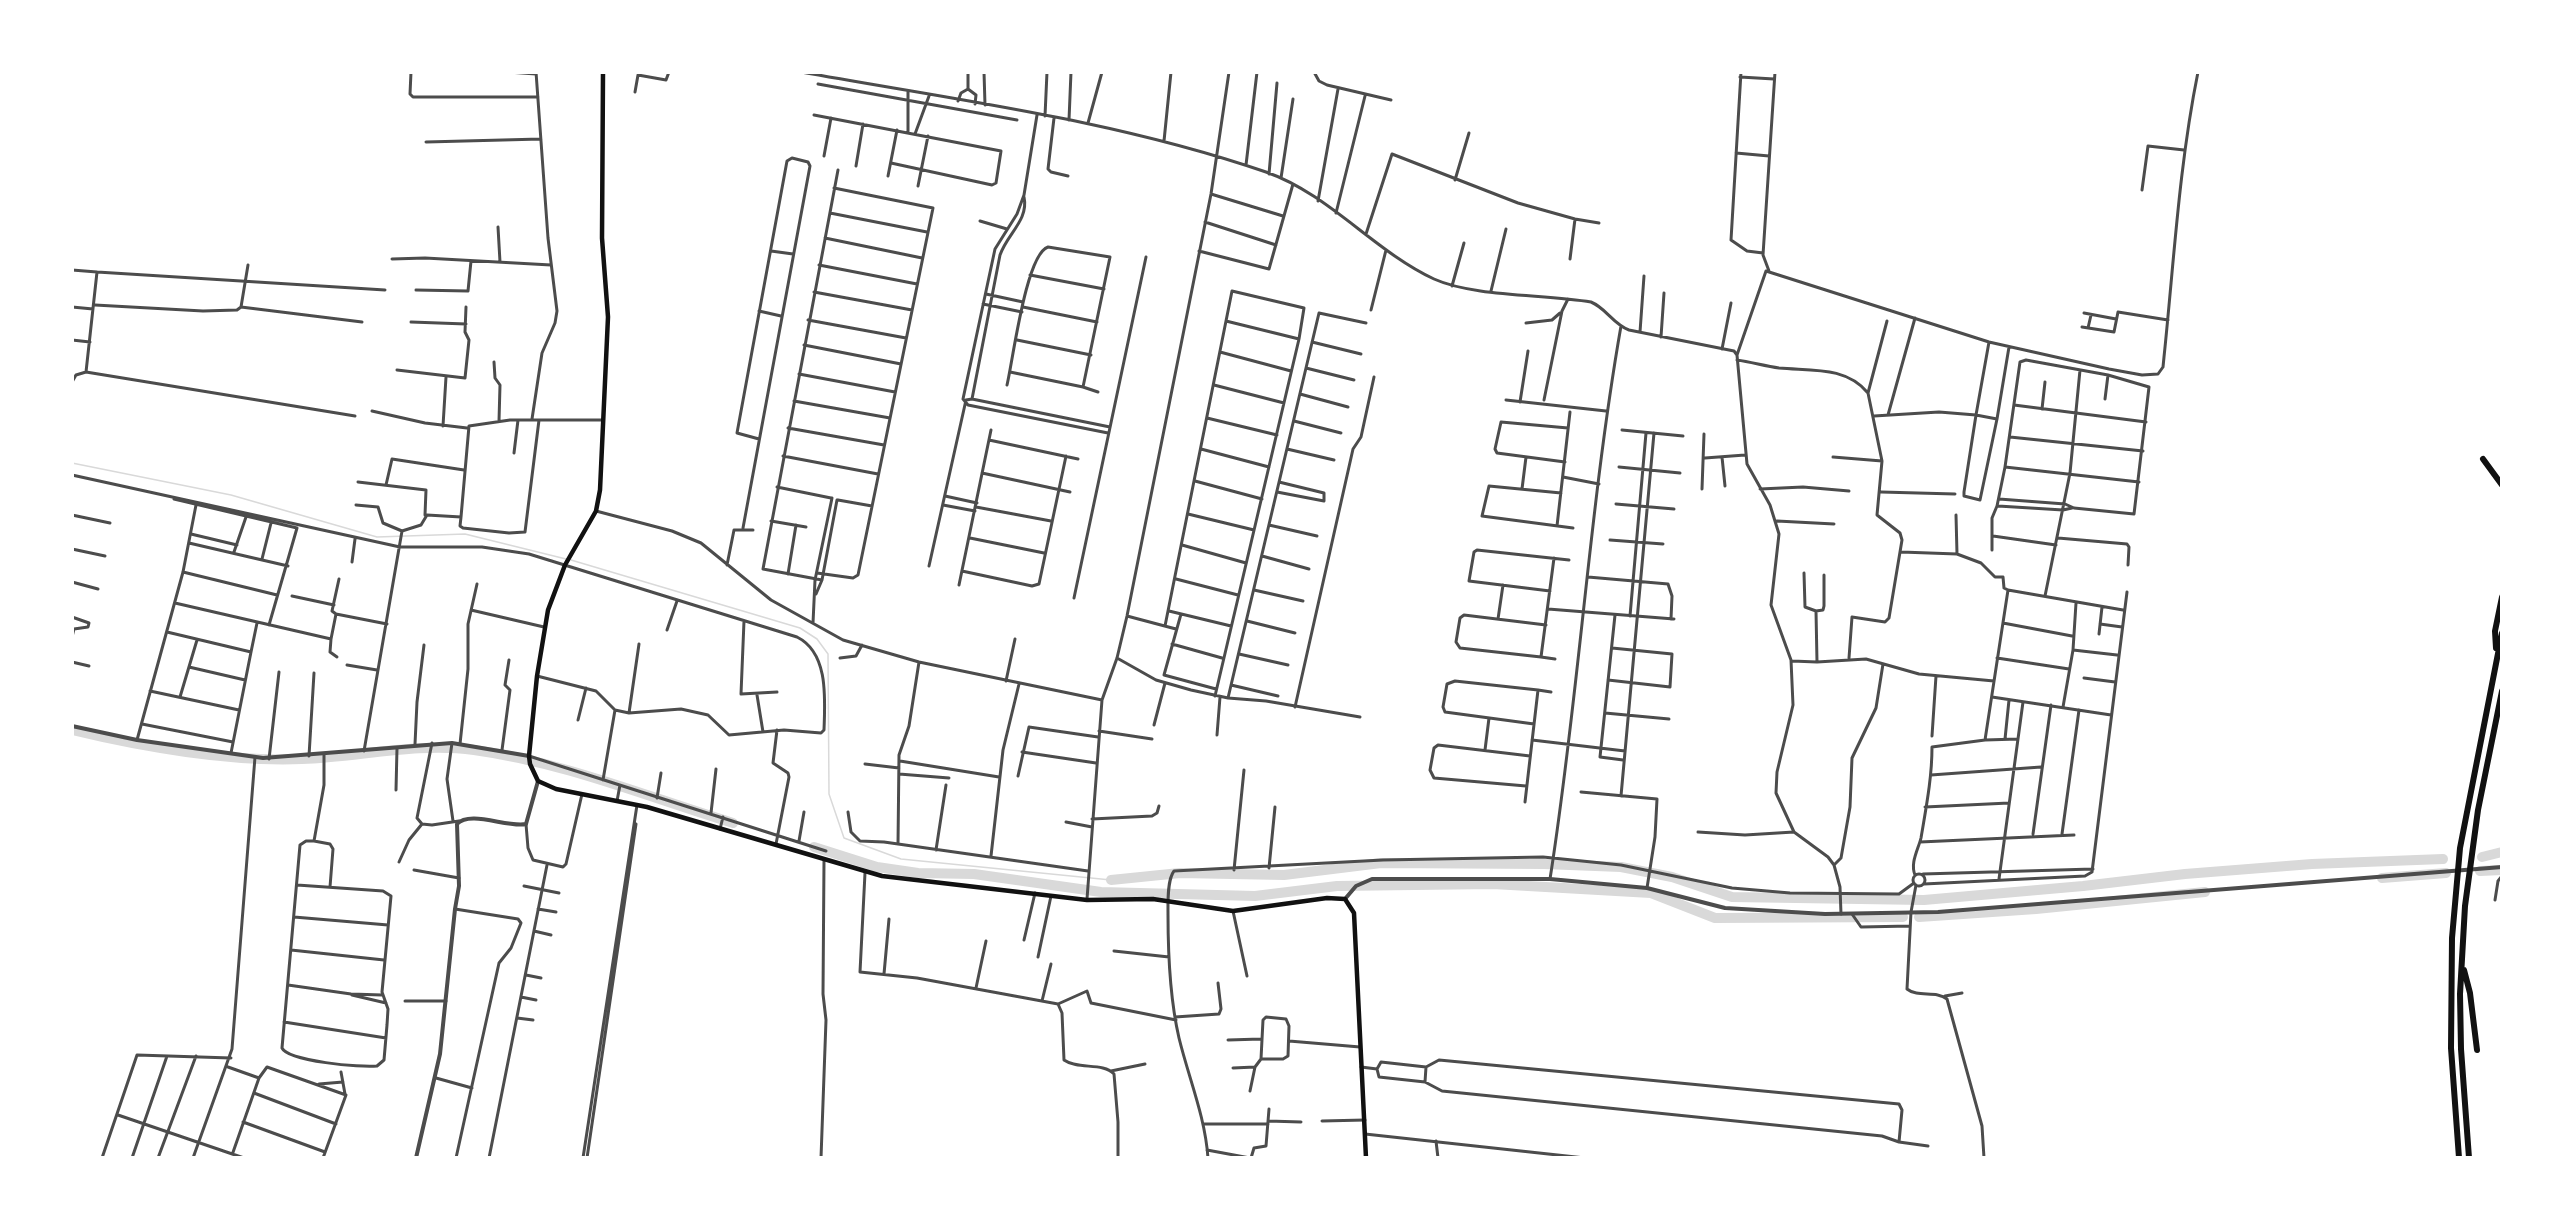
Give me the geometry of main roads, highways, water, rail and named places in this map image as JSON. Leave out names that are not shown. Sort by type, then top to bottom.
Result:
[{"type":"highway","points":[[2482,459],[2502,485]]},
{"type":"highway","points":[[2497,651],[2495,631],[2502,597]]},
{"type":"highway","points":[[2459,1158],[2451,1048],[2451,972],[2458,866],[2502,633]]},
{"type":"highway","points":[[2469,1158],[2461,1049],[2460,994],[2465,906],[2472,848],[2502,691]]},
{"type":"highway","points":[[2463,967],[2470,993],[2477,1050]]},
{"type":"main road","points":[[603,72],[602,238],[608,317],[600,490],[596,511],[566,563],[544,627],[537,676],[530,760],[538,781],[548,787],[618,798],[721,827],[865,873],[1087,899],[1169,898],[1233,911],[1328,898],[1345,899],[1354,913],[1366,1158]]},
{"type":"waterway","points":[[72,463],[231,495],[377,537],[465,534],[566,559]]},
{"type":"waterway","points":[[571,560],[800,628],[817,639],[828,654],[829,794],[844,838],[901,859],[1111,880]]},
{"type":"waterway","points":[[72,730],[186,752],[246,758],[323,758],[431,748],[474,750],[540,763],[605,781],[733,823]]},
{"type":"waterway","points":[[814,847],[877,867],[918,873],[974,874],[1101,892],[1255,896],[1337,886],[1493,884],[1651,893],[1715,918],[1903,917]]},
{"type":"waterway","points":[[2482,857],[2502,852]]},
{"type":"waterway","points":[[1111,880],[1180,873],[1284,875],[1381,863],[1544,864],[1621,867],[1672,877],[1732,897],[1924,900],[2083,886],[2185,874],[2312,864],[2443,859]]},
{"type":"waterway","points":[[2480,871],[2502,870]]},
{"type":"waterway","points":[[2382,878],[2446,873]]},
{"type":"waterway","points":[[1919,917],[2036,909],[2205,892]]}]
